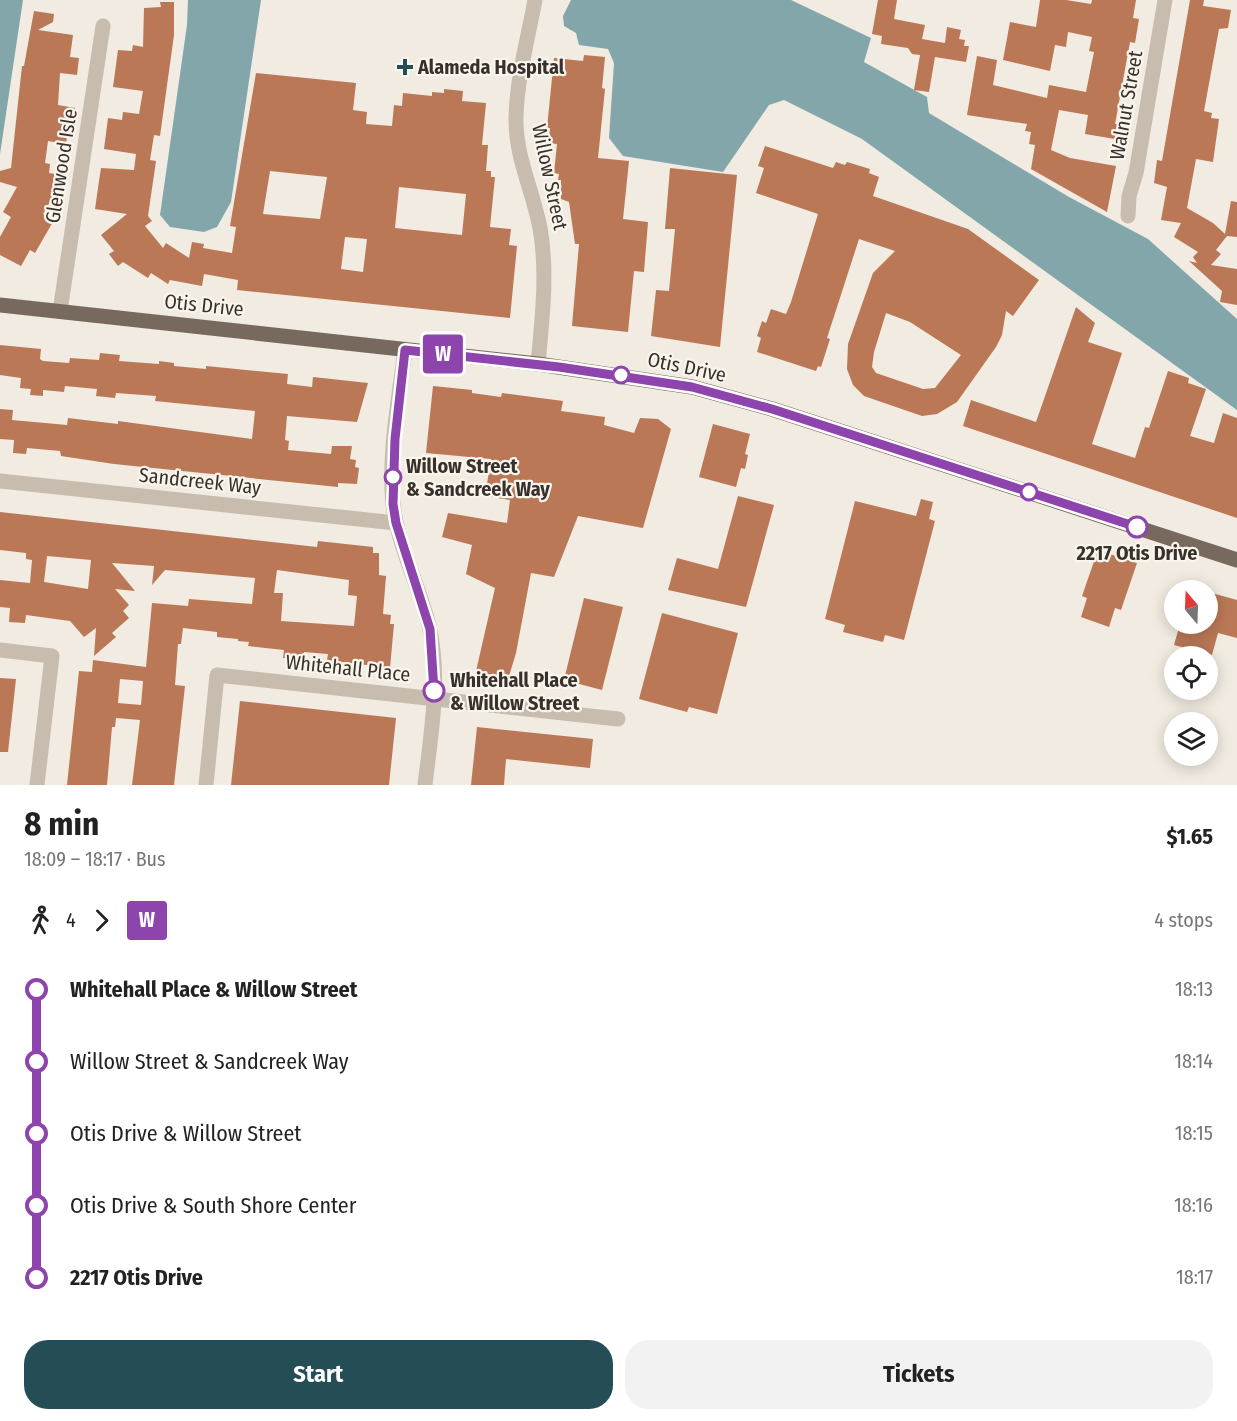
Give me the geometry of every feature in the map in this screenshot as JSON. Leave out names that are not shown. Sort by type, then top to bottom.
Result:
[{"type":"main road","name":"Otis Drive","points":[[0,305],[538,364],[645,378],[740,399],[1237,560]]},
{"type":"street","name":"Willow Street","points":[[535,0],[516,117],[521,160],[539,226],[543,253],[545,286],[538,364]]},
{"type":"street","name":"Walnut Street","points":[[1128,216],[1129,196],[1138,157],[1165,0]]},
{"type":"street","name":"Glenwood Isle","points":[[60,311],[103,27]]},
{"type":"street","points":[[405,350],[393,471],[396,523],[430,629],[435,699],[425,785]]},
{"type":"street","name":"Sandcreek Way","points":[[0,481],[396,523]]},
{"type":"street","points":[[0,651],[52,656],[37,785]]},
{"type":"street","name":"Whitehall Place","points":[[206,785],[217,675],[618,719]]},
{"type":"water","points":[[0,0],[23,0],[0,154]]},
{"type":"water","points":[[188,0],[261,0],[231,202],[217,227],[204,232],[170,227],[160,215],[187,25]]},
{"type":"water","points":[[571,0],[791,0],[871,38],[864,62],[927,97],[929,113],[1069,197],[1148,239],[1237,319],[1237,410],[862,139],[784,100],[769,105],[723,172],[623,156],[609,138],[614,63],[608,49],[579,45],[576,33],[564,26],[563,16]]},
{"type":"building","points":[[878,0],[897,0],[894,19],[925,25],[922,39],[945,43],[947,27],[961,30],[959,39],[965,40],[964,46],[969,46],[966,62],[935,57],[929,92],[914,90],[920,55],[912,54],[908,48],[881,44],[882,36],[872,34]]},
{"type":"building","points":[[1040,0],[1066,0],[1091,4],[1092,0],[1136,0],[1133,18],[1139,19],[1135,43],[1130,42],[1115,124],[1124,125],[1121,140],[1085,134],[1088,115],[1059,110],[1051,150],[1070,158],[1116,166],[1107,212],[1031,169],[1035,145],[1029,144],[1031,132],[1025,131],[1027,124],[967,115],[977,56],[997,60],[993,85],[1047,98],[1049,85],[1086,92],[1094,52],[1089,51],[1092,37],[1068,32],[1066,47],[1055,45],[1050,71],[1003,60],[1010,22],[1036,27]]},
{"type":"building","points":[[1190,0],[1204,0],[1203,6],[1231,10],[1228,28],[1219,29],[1204,111],[1212,113],[1211,118],[1219,119],[1213,162],[1196,159],[1187,208],[1213,223],[1225,234],[1231,201],[1237,202],[1237,237],[1227,236],[1216,250],[1221,254],[1211,265],[1237,269],[1237,305],[1220,302],[1222,291],[1189,261],[1197,263],[1193,257],[1198,252],[1174,237],[1181,223],[1161,220],[1167,187],[1154,183],[1157,160],[1162,161]]},
{"type":"building","points":[[160,2],[174,2],[174,35],[160,136],[154,135],[150,160],[156,161],[148,216],[152,221],[145,226],[163,248],[166,243],[189,258],[192,242],[204,244],[203,248],[232,253],[236,227],[230,226],[256,73],[356,83],[353,110],[367,112],[366,124],[392,126],[394,105],[402,106],[403,93],[432,96],[432,92],[444,93],[444,89],[463,91],[462,101],[486,103],[482,145],[488,145],[486,171],[491,171],[491,177],[495,177],[490,227],[511,229],[509,245],[517,246],[510,318],[237,290],[238,280],[204,274],[202,286],[170,280],[168,284],[151,273],[148,278],[123,262],[118,266],[109,254],[114,251],[101,235],[127,214],[95,209],[101,168],[134,170],[136,154],[104,149],[108,118],[122,120],[123,112],[139,114],[143,91],[113,87],[118,50],[132,51],[133,45],[143,47],[144,8],[161,7]],"holes":[[[270,171],[327,177],[320,219],[263,214]],[[399,187],[466,194],[462,235],[395,228]],[[345,237],[367,239],[363,272],[341,269]]]},
{"type":"building","points":[[34,11],[54,14],[53,22],[38,30],[73,35],[70,57],[79,58],[77,75],[60,73],[58,105],[75,108],[73,123],[69,123],[66,144],[48,141],[45,163],[50,164],[49,173],[62,175],[60,192],[56,191],[43,214],[54,220],[35,253],[30,250],[21,266],[0,255],[0,237],[11,217],[3,212],[17,187],[0,182],[0,171],[11,168],[22,66],[24,66]]},
{"type":"building","points":[[584,55],[605,57],[602,88],[605,89],[598,158],[629,161],[623,219],[648,222],[644,272],[634,271],[628,332],[572,326],[579,244],[575,244],[569,202],[561,199],[561,180],[558,180],[559,174],[554,173],[557,144],[548,143],[550,128],[547,128],[554,58],[583,61]]},
{"type":"building","points":[[765,146],[833,168],[836,162],[845,165],[847,162],[870,169],[869,173],[879,177],[873,196],[968,229],[1039,280],[1013,316],[1006,311],[1002,335],[996,347],[957,402],[937,414],[922,416],[864,396],[853,385],[847,369],[848,344],[873,273],[895,251],[859,239],[827,338],[830,339],[821,367],[818,366],[816,371],[757,352],[761,338],[757,336],[762,321],[766,323],[771,309],[786,314],[818,214],[756,193],[764,168],[758,166]],"holes":[[[886,313],[910,322],[961,355],[935,388],[923,389],[876,373],[872,367],[874,352]]]},
{"type":"building","points":[[670,168],[737,175],[720,347],[651,336],[656,290],[669,291],[675,229],[665,229]]},
{"type":"building","points":[[1076,307],[1095,323],[1088,342],[1122,353],[1092,444],[1135,458],[1145,427],[1149,428],[1168,371],[1189,378],[1188,383],[1206,389],[1190,436],[1214,443],[1223,413],[1237,418],[1237,518],[963,426],[971,400],[1036,422]]},
{"type":"building","points":[[0,345],[41,349],[40,359],[43,361],[69,363],[70,358],[99,360],[100,353],[120,355],[119,361],[159,364],[159,361],[174,363],[174,366],[206,369],[206,366],[288,374],[287,384],[312,387],[313,377],[368,383],[357,422],[287,416],[285,440],[289,441],[288,450],[331,454],[332,446],[352,446],[350,459],[356,460],[355,467],[359,468],[357,484],[338,483],[338,487],[114,464],[61,456],[60,451],[27,448],[26,454],[13,453],[14,440],[0,439],[0,409],[13,410],[12,420],[67,425],[68,418],[118,424],[118,421],[252,439],[255,411],[155,401],[156,396],[116,393],[115,398],[96,396],[97,389],[65,386],[64,392],[43,390],[43,396],[30,395],[31,389],[20,388],[21,378],[0,375]]},
{"type":"building","points":[[433,386],[472,390],[472,393],[501,397],[502,393],[563,401],[561,411],[605,417],[604,425],[634,433],[640,418],[658,419],[671,429],[643,528],[578,516],[554,577],[531,573],[516,653],[506,686],[474,680],[495,588],[466,574],[472,545],[442,537],[448,513],[507,523],[510,500],[485,496],[491,459],[426,453]]},
{"type":"building","points":[[713,424],[750,434],[745,454],[748,455],[745,469],[741,468],[736,487],[699,477]]},
{"type":"building","points":[[738,496],[774,505],[746,607],[668,590],[677,558],[718,569]]},
{"type":"building","points":[[921,499],[933,502],[929,519],[935,521],[904,640],[885,635],[883,642],[843,632],[845,625],[825,619],[855,501],[916,516]]},
{"type":"building","points":[[0,512],[317,547],[318,541],[373,547],[373,553],[379,553],[379,575],[386,576],[383,614],[391,615],[390,624],[394,624],[390,668],[327,660],[328,654],[304,652],[303,660],[283,658],[284,650],[248,646],[249,642],[217,637],[217,632],[183,628],[181,644],[178,644],[175,685],[185,686],[174,785],[132,785],[140,720],[116,718],[115,727],[112,727],[107,785],[67,785],[79,671],[92,672],[93,660],[146,667],[152,603],[188,606],[189,599],[252,604],[255,578],[165,570],[152,585],[154,566],[112,563],[135,591],[115,589],[129,605],[123,611],[129,618],[112,633],[116,637],[94,656],[96,628],[84,637],[70,621],[26,615],[25,623],[9,622],[10,608],[0,607],[0,580],[30,583],[32,560],[26,559],[26,553],[0,550]],"holes":[[[47,556],[91,560],[88,589],[44,582]],[[277,570],[349,580],[348,595],[357,596],[354,626],[281,621],[283,593],[274,593]],[[120,679],[143,681],[141,705],[118,703]]]},
{"type":"building","points":[[1098,550],[1137,563],[1121,610],[1115,608],[1109,627],[1081,617],[1087,598],[1082,596]]},
{"type":"building","points":[[1218,595],[1237,600],[1237,638],[1218,633]]},
{"type":"building","points":[[584,598],[623,607],[602,690],[564,680]]},
{"type":"building","points":[[662,613],[738,633],[717,714],[689,707],[687,712],[639,699]]},
{"type":"building","points":[[1177,634],[1218,634],[1214,646],[1174,645]]},
{"type":"building","points":[[0,678],[16,679],[8,752],[0,752]]},
{"type":"building","points":[[240,701],[396,718],[389,785],[231,785]]},
{"type":"building","points":[[477,727],[593,739],[590,768],[506,759],[504,785],[471,785]]},
{"type":"bus line","name":"W","points":[[434,691],[430,629],[405,554],[393,504],[395,439],[405,350],[645,378],[692,387],[772,409],[1137,527]]},
{"type":"place","name":"Alameda Hospital","points":[[405,67]]},
{"type":"place","name":"Willow Street & Sandcreek Way","points":[[393,477]]},
{"type":"place","name":"2217 Otis Drive","points":[[1137,527]]},
{"type":"place","name":"Whitehall Place & Willow Street","points":[[434,691]]}]
